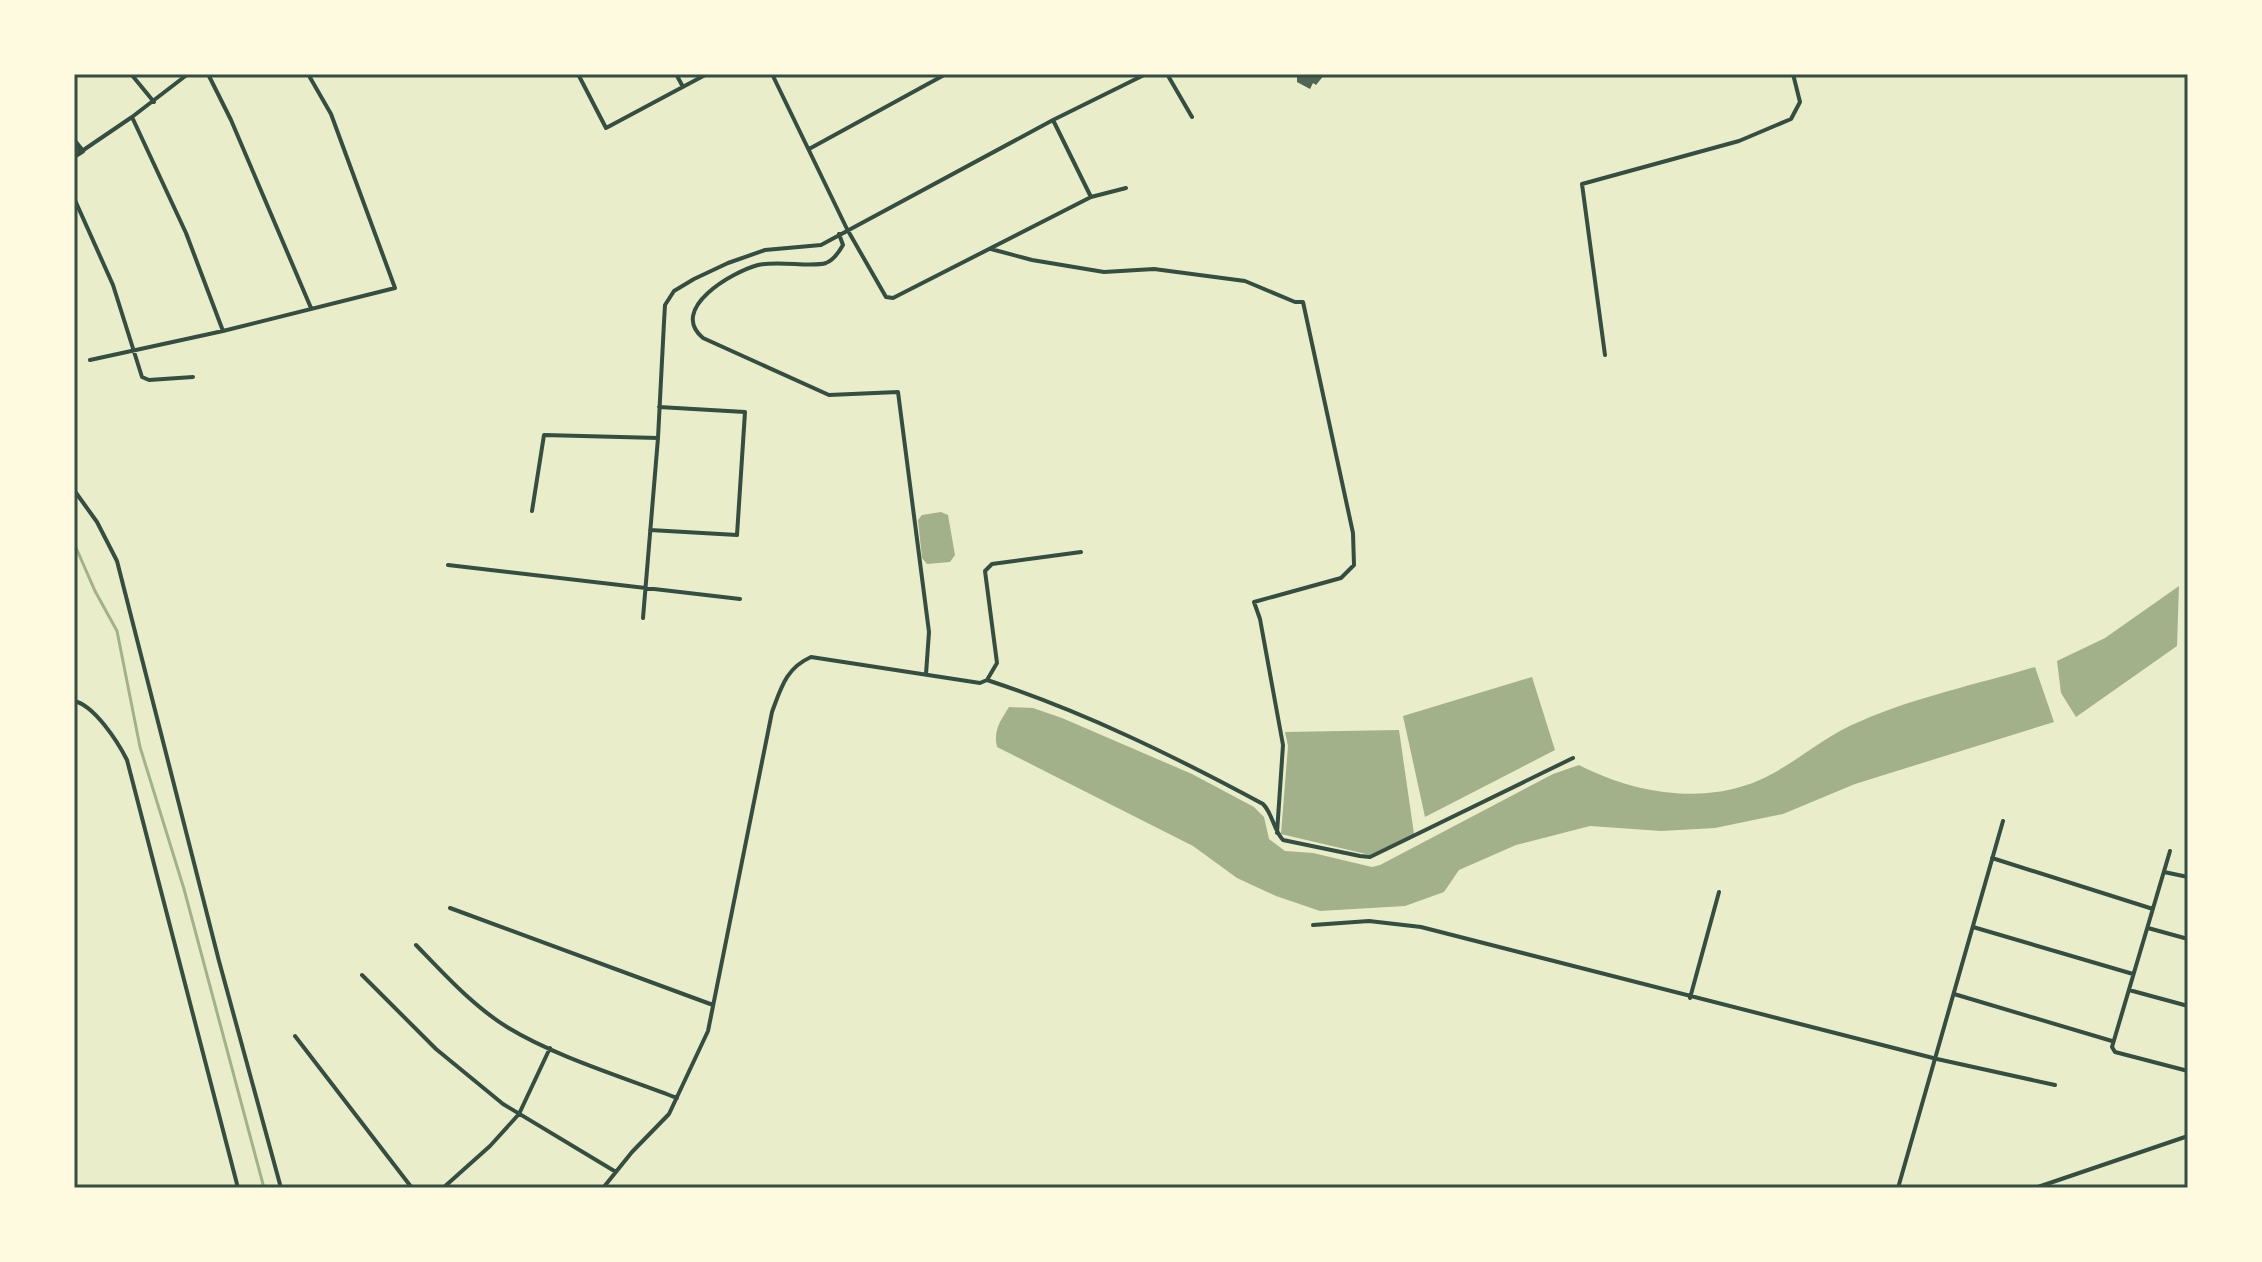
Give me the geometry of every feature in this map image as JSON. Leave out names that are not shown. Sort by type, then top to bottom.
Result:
[{"type":"main road","points":[[74,141],[82,151],[74,156]]},
{"type":"street","points":[[131,74],[154,102]]},
{"type":"street","points":[[82,151],[154,102],[188,74]]},
{"type":"street","points":[[208,74],[231,120],[311,308]]},
{"type":"street","points":[[90,360],[395,288],[331,114],[308,74]]},
{"type":"street","points":[[578,74],[606,128],[707,74]]},
{"type":"street","points":[[676,74],[683,87]]},
{"type":"street","points":[[772,74],[847,229],[886,297],[893,298],[1091,197],[1126,188]]},
{"type":"street","points":[[809,149],[946,74]]},
{"type":"street","points":[[643,618],[665,305],[674,291],[728,263],[765,250],[821,245],[1053,120],[1146,74]]},
{"type":"street","points":[[1167,74],[1192,117]]},
{"type":"street","points":[[1605,355],[1582,184],[1739,141],[1791,119],[1800,102],[1793,74]]},
{"type":"street","points":[[132,117],[186,233],[223,331]]},
{"type":"street","points":[[1053,120],[1091,197]]},
{"type":"street","points":[[74,198],[113,285],[142,377],[149,380],[193,377]]},
{"type":"street","points":[[839,234],[843,245],[826,263],[775,262],[756,265],[725,279],[704,296],[694,311],[692,322],[703,338],[829,395],[898,392],[927,620],[926,674]]},
{"type":"street","points":[[991,249],[1032,260],[1104,272],[1154,269],[1245,281],[1295,302],[1303,302],[1353,533],[1354,565],[1341,578],[1254,602],[1260,619],[1283,745],[1277,833]]},
{"type":"street","points":[[650,530],[737,535],[745,412],[659,407]]},
{"type":"street","points":[[532,511],[544,435],[658,438]]},
{"type":"street","points":[[74,490],[97,522],[117,561],[211,931],[281,1188]]},
{"type":"street","points":[[603,1188],[669,1114],[708,1031],[772,712],[786,676],[799,662],[811,657],[980,683],[987,680],[997,663],[985,571],[992,564],[1081,552]]},
{"type":"street","points":[[448,565],[740,599]]},
{"type":"street","points":[[987,680],[1046,699],[1174,757],[1263,804],[1283,840],[1370,857],[1573,758]]},
{"type":"street","points":[[74,701],[85,703],[119,745],[127,760],[238,1188]]},
{"type":"street","points":[[1898,1188],[2003,821]]},
{"type":"street","points":[[2170,851],[2112,1041],[2115,1052],[2188,1071]]},
{"type":"street","points":[[1992,858],[2153,909]]},
{"type":"street","points":[[2164,872],[2188,877]]},
{"type":"street","points":[[1690,998],[1719,892]]},
{"type":"street","points":[[450,908],[713,1005]]},
{"type":"street","points":[[1313,925],[1369,921],[1421,927],[1690,998],[2055,1085]]},
{"type":"street","points":[[1973,927],[2133,974]]},
{"type":"street","points":[[2147,928],[2188,939]]},
{"type":"street","points":[[416,945],[460,990],[506,1027],[550,1048],[677,1098]]},
{"type":"street","points":[[362,975],[436,1049],[503,1104],[616,1172]]},
{"type":"street","points":[[2128,990],[2188,1006]]},
{"type":"street","points":[[1953,994],[2112,1041]]},
{"type":"street","points":[[295,1036],[412,1188]]},
{"type":"street","points":[[443,1188],[490,1146],[519,1114],[550,1048]]},
{"type":"street","points":[[2035,1188],[2188,1136]]},
{"type":"shaded area","points":[[941,512],[948,515],[955,555],[950,562],[927,564],[922,558],[918,520],[922,515]]},
{"type":"shaded area","points":[[2179,586],[2177,646],[2076,717],[2061,693],[2057,661],[2105,638]]},
{"type":"shaded area","points":[[2035,667],[2054,722],[1855,784],[1783,814],[1715,828],[1661,831],[1590,826],[1516,845],[1459,870],[1444,892],[1405,906],[1320,911],[1276,896],[1237,878],[1193,846],[997,747],[996,741],[998,726],[1009,707],[1033,708],[1192,774],[1254,807],[1264,817],[1269,839],[1285,851],[1313,853],[1372,867],[1553,774],[1579,765],[1625,784],[1650,790],[1700,794],[1725,791],[1772,774],[1838,732],[1882,712]]},
{"type":"shaded area","points":[[1532,677],[1555,750],[1425,817],[1403,716]]},
{"type":"shaded area","points":[[1399,730],[1414,834],[1370,855],[1281,834],[1288,746],[1285,732]]},
{"type":"building","points":[[1297,74],[1325,74],[1310,89],[1297,82]]},
{"type":"waterway","points":[[74,543],[117,631],[140,747],[184,889],[264,1188]]}]
